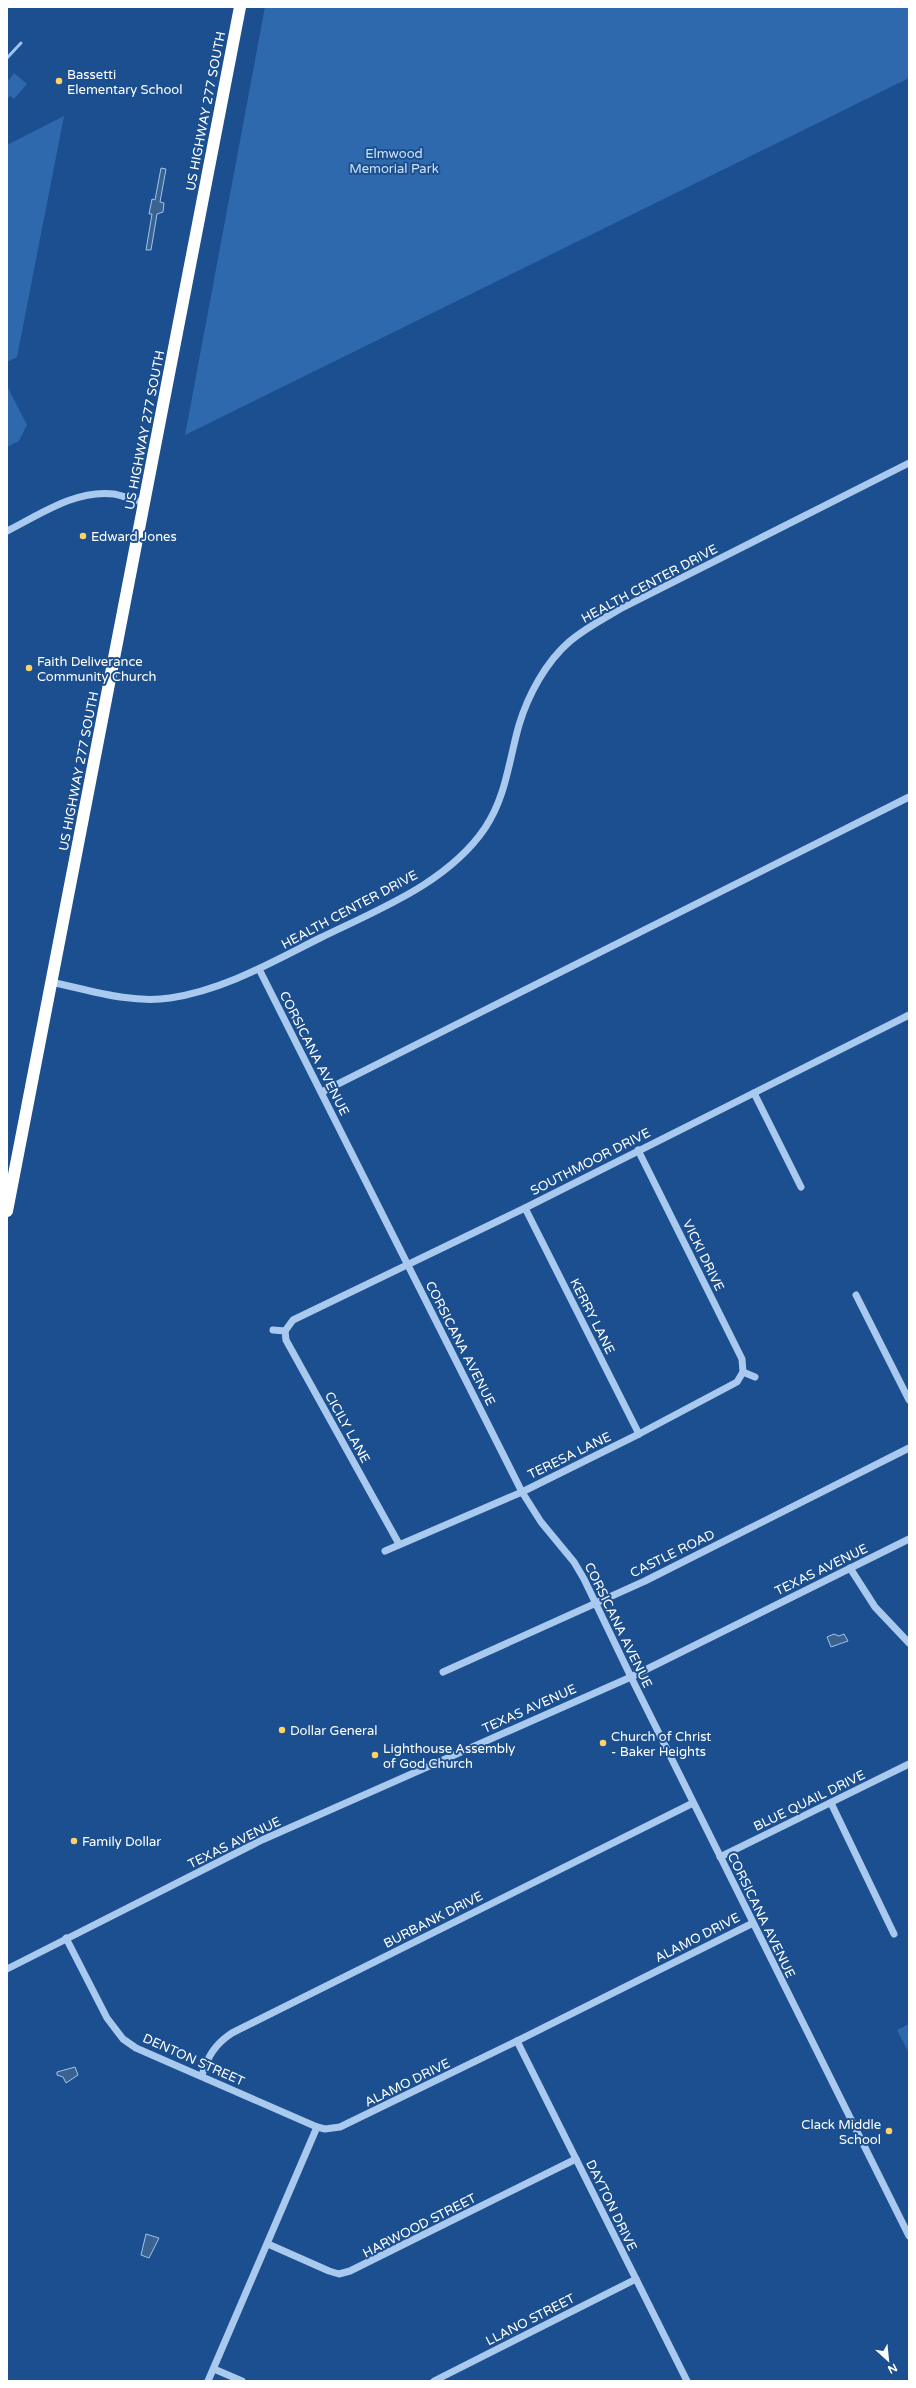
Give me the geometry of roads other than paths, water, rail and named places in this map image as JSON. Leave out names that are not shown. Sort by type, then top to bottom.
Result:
[{"type":"highway","name":"US HIGHWAY 277 SOUTH","points":[[7,1211],[240,7]]},
{"type":"street","name":"HEALTH CENTER DRIVE","points":[[51,982],[143,999],[169,998],[196,993],[225,984],[259,969],[394,901],[427,882],[468,851],[486,828],[498,802],[506,779],[519,725],[532,690],[568,642],[594,624],[620,609],[909,463]]},
{"type":"street","points":[[7,531],[77,498],[97,493],[115,494],[144,503]]},
{"type":"street","points":[[322,1092],[909,797]]},
{"type":"street","name":"CORSICANA AVENUE","points":[[259,969],[522,1492],[541,1522],[574,1562],[597,1603],[631,1677],[909,2236]]},
{"type":"street","name":"SOUTHMOOR DRIVE","points":[[285,1331],[294,1320],[525,1208],[909,1015]]},
{"type":"street","points":[[754,1093],[801,1187]]},
{"type":"street","name":"VICKI DRIVE","points":[[638,1150],[742,1359],[742,1372]]},
{"type":"street","name":"KERRY LANE","points":[[525,1208],[639,1434]]},
{"type":"street","points":[[856,1295],[909,1400]]},
{"type":"street","points":[[273,1330],[285,1331]]},
{"type":"street","name":"CICILY LANE","points":[[285,1331],[286,1340],[399,1544]]},
{"type":"street","points":[[742,1372],[756,1377]]},
{"type":"street","name":"TERESA LANE","points":[[385,1550],[522,1492],[639,1434],[737,1382],[742,1372]]},
{"type":"street","name":"CASTLE ROAD","points":[[443,1672],[597,1603],[909,1448]]},
{"type":"street","name":"TEXAS AVENUE","points":[[7,1969],[262,1840],[631,1677],[909,1539]]},
{"type":"street","points":[[850,1568],[875,1607],[909,1643]]},
{"type":"street","name":"BLUE QUAIL DRIVE","points":[[720,1857],[909,1764]]},
{"type":"street","name":"BURBANK DRIVE","points":[[202,2075],[208,2056],[218,2042],[232,2033],[693,1802]]},
{"type":"street","points":[[831,1803],[894,1934]]},
{"type":"street","name":"ALAMO DRIVE","points":[[317,2127],[325,2129],[340,2127],[517,2041],[753,1923]]},
{"type":"street","name":"DENTON STREET","points":[[66,1938],[107,2018],[123,2039],[142,2051],[202,2075],[317,2127]]},
{"type":"street","name":"DAYTON DRIVE","points":[[517,2041],[686,2380]]},
{"type":"street","points":[[208,2381],[317,2127]]},
{"type":"street","name":"HARWOOD STREET","points":[[268,2244],[329,2271],[339,2274],[350,2271],[576,2159]]},
{"type":"street","name":"LLANO STREET","points":[[434,2381],[636,2279]]},
{"type":"street","points":[[214,2369],[242,2381]]},
{"type":"waterway","points":[[7,58],[21,43]]},
{"type":"place","name":"Bassetti Elementary School","points":[[59,81]]},
{"type":"place","name":"Edward Jones","points":[[83,536]]},
{"type":"place","name":"Faith Deliverance Community Church","points":[[29,668]]},
{"type":"place","name":"Dollar General","points":[[282,1730]]},
{"type":"place","name":"Church of Christ - Baker Heights","points":[[603,1743]]},
{"type":"place","name":"Lighthouse Assembly of God Church","points":[[375,1755]]},
{"type":"place","name":"Family Dollar","points":[[74,1841]]},
{"type":"place","name":"Clack Middle School","points":[[889,2131]]},
{"type":"park label","name":"Elmwood Memorial Park","points":[[394,160]]}]
